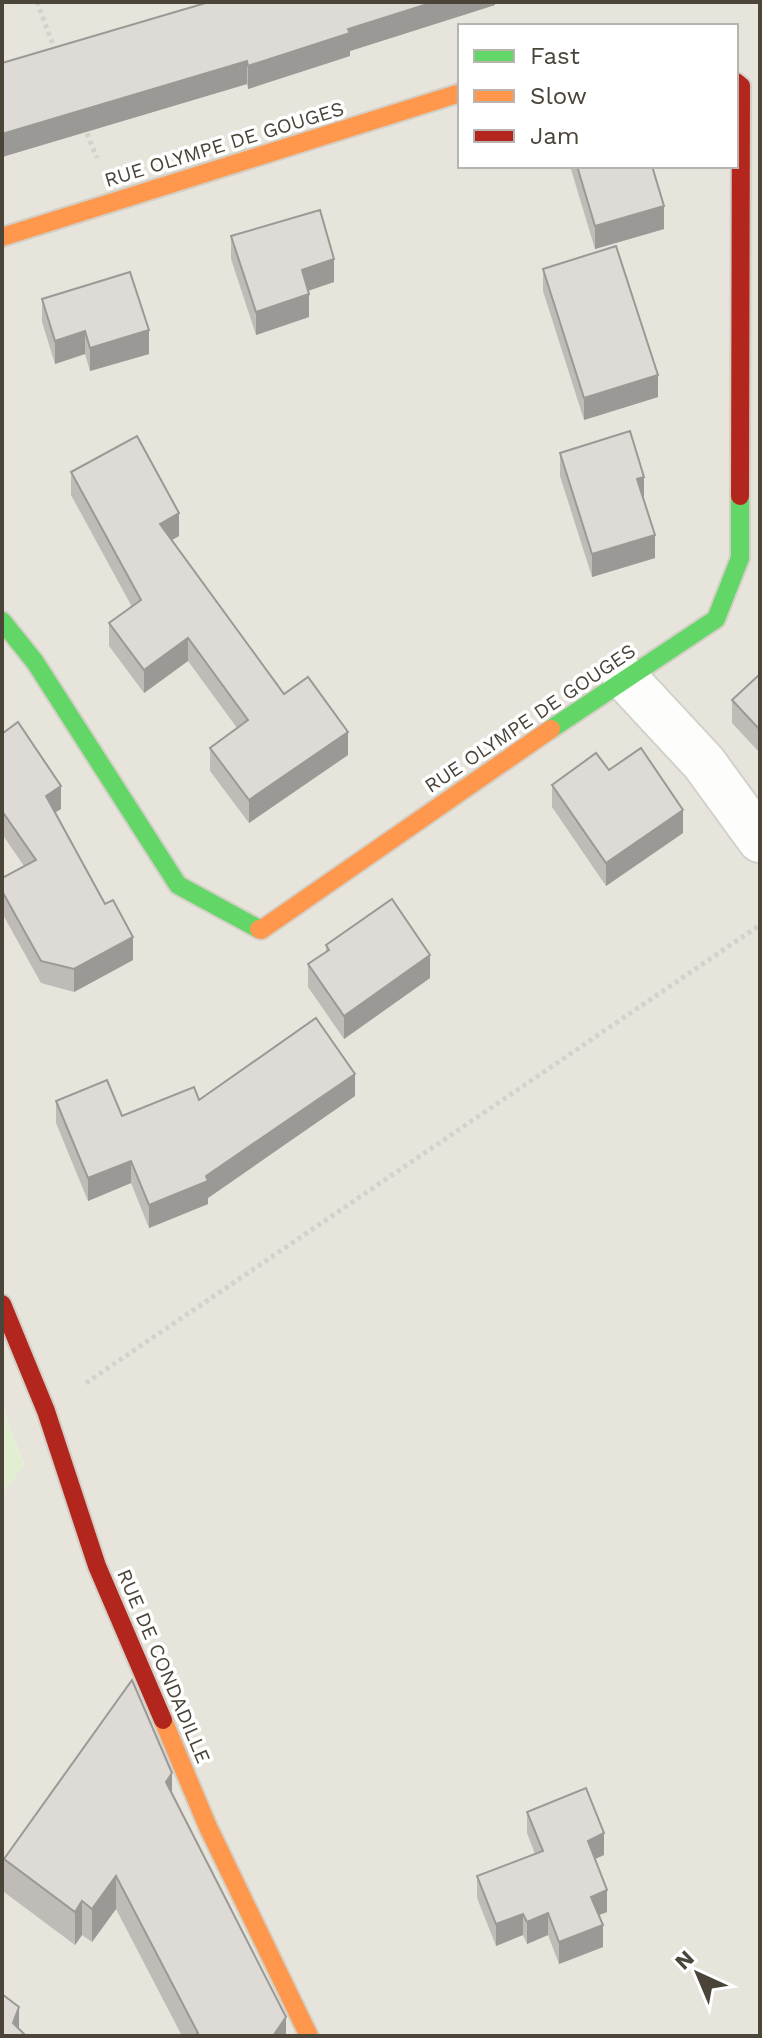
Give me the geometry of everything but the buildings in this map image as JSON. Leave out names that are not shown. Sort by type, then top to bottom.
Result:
[{"type":"street","name":"RUE OLYMPE DE GOUGES","points":[[2,621],[35,662],[178,885],[261,930],[625,678],[716,619],[740,558],[741,86],[738,84]]},
{"type":"street","name":"RUE OLYMPE DE GOUGES","points":[[2,237],[458,94]]},
{"type":"street","points":[[625,678],[704,763],[760,840]]},
{"type":"street","name":"RUE DE CONDADILLE","points":[[2,1304],[46,1411],[97,1566],[208,1827],[309,2036]]},
{"type":"path","points":[[37,2],[59,59]]},
{"type":"path","points":[[81,116],[114,202]]},
{"type":"path","points":[[46,1411],[760,925]]},
{"type":"shaded area","points":[[2,2],[760,2],[760,2036],[2,2036],[2,1495],[24,1464],[2,1406]]},
{"type":"green space","points":[[2,1406],[24,1465],[2,1495]]},
{"type":"traffic: fast","points":[[551,729],[716,619],[740,558],[740,496]]},
{"type":"traffic: fast","points":[[2,621],[35,662],[178,885],[259,929]]},
{"type":"traffic: slow","points":[[2,237],[458,94]]},
{"type":"traffic: slow","points":[[259,929],[551,729]]},
{"type":"traffic: slow","points":[[163,1720],[208,1827],[309,2036]]},
{"type":"traffic: jam","points":[[738,84],[741,86],[740,496]]},
{"type":"traffic: jam","points":[[2,1304],[46,1411],[97,1566],[163,1720]]}]
